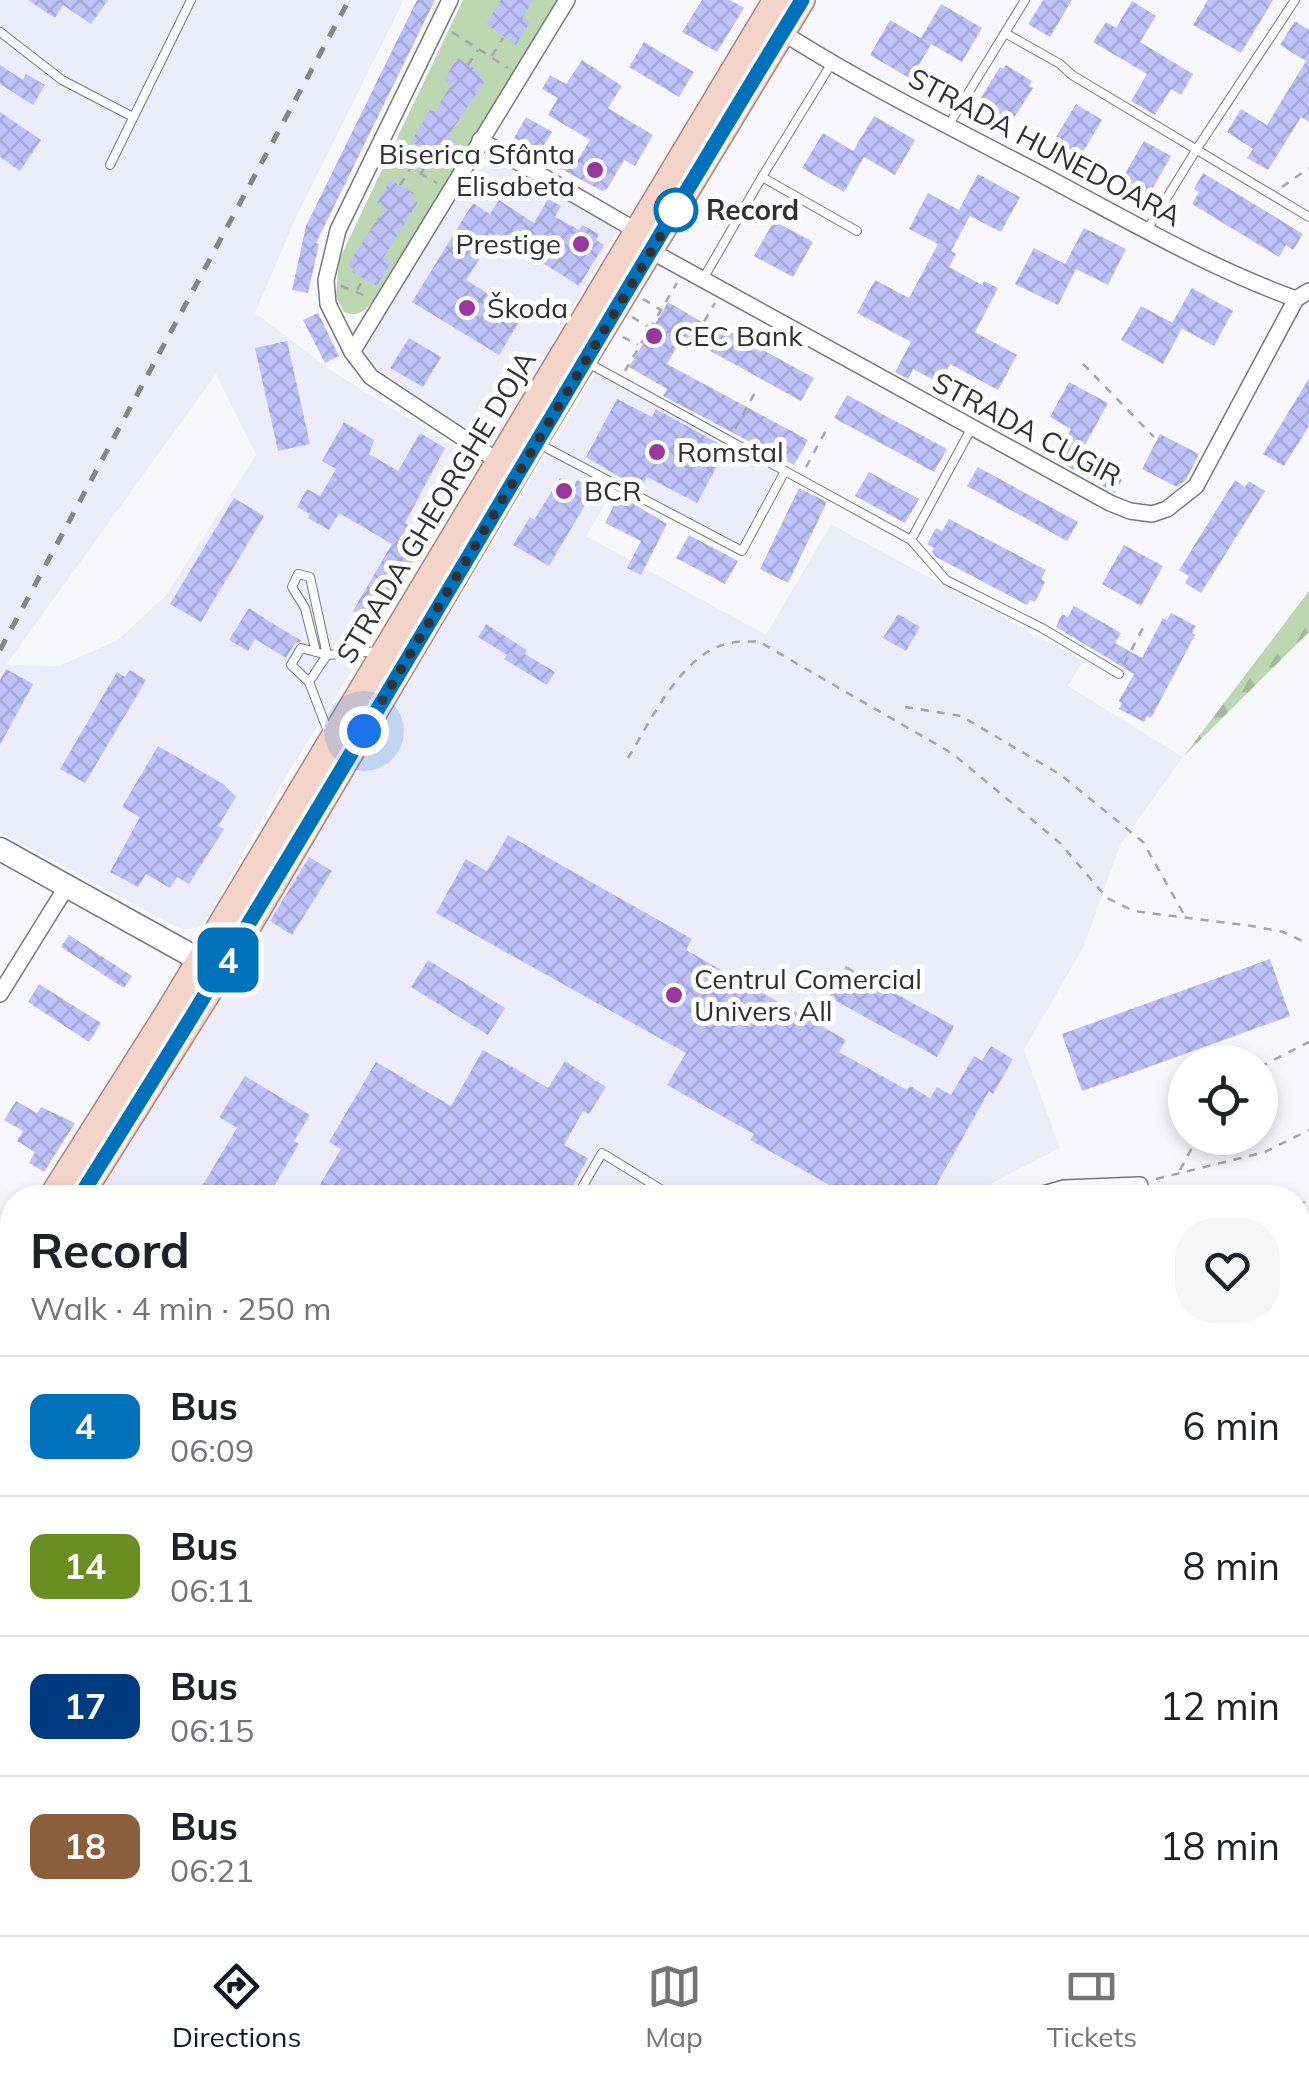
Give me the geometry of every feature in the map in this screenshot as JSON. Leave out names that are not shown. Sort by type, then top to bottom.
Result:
[{"type":"main road","name":"STRADA GHEORGHE DOJA","points":[[86,1185],[331,738],[498,462],[644,241],[774,18],[802,0]]},
{"type":"main road","name":"STRADA GHEORGHE DOJA","points":[[59,1185],[168,1014],[210,965],[534,442],[584,360],[644,241]]},
{"type":"main road","points":[[0,848],[210,965]]},
{"type":"street","points":[[450,0],[338,230],[329,255],[328,304],[352,352],[371,376],[498,462]]},
{"type":"street","points":[[352,352],[567,0]]},
{"type":"street","name":"STRADA HUNEDOARA","points":[[774,18],[833,61],[948,126],[1239,278],[1303,295]]},
{"type":"street","name":"STRADA CUGIR","points":[[480,140],[685,270],[1110,503],[1152,514],[1167,509],[1196,486],[1303,295]]},
{"type":"street","points":[[0,994],[66,886]]},
{"type":"lane","points":[[110,165],[191,0]]},
{"type":"lane","points":[[948,126],[1025,0]]},
{"type":"lane","points":[[1147,230],[1295,0]]},
{"type":"lane","points":[[0,32],[62,80],[133,117]]},
{"type":"lane","points":[[1004,33],[1309,217]]},
{"type":"lane","points":[[702,279],[833,61]]},
{"type":"lane","points":[[762,176],[857,230]]},
{"type":"lane","points":[[584,360],[911,540],[946,580],[1042,628],[1118,674]]},
{"type":"lane","points":[[911,540],[971,429]]},
{"type":"lane","points":[[534,442],[742,551],[785,471]]},
{"type":"lane","points":[[310,682],[327,655],[310,577],[298,574],[292,587],[306,608],[316,652]]},
{"type":"lane","points":[[331,738],[310,682],[291,666],[301,648],[327,655],[385,651]]},
{"type":"lane","points":[[584,1185],[602,1153],[654,1185]]},
{"type":"path","points":[[447,28],[512,70]]},
{"type":"path","points":[[492,57],[503,38]]},
{"type":"path","points":[[468,65],[479,49]]},
{"type":"path","points":[[386,154],[444,187]]},
{"type":"path","points":[[420,174],[431,158]]},
{"type":"path","points":[[400,185],[410,168]]},
{"type":"path","points":[[1271,194],[1309,168]]},
{"type":"path","points":[[619,380],[685,270]]},
{"type":"path","points":[[356,292],[363,278]]},
{"type":"path","points":[[326,280],[375,299]]},
{"type":"path","points":[[688,349],[722,290]]},
{"type":"path","points":[[637,296],[661,310]]},
{"type":"path","points":[[627,314],[650,328]]},
{"type":"path","points":[[615,332],[639,346]]},
{"type":"path","points":[[1082,364],[1154,437]]},
{"type":"path","points":[[729,440],[758,386]]},
{"type":"path","points":[[799,479],[829,424]]},
{"type":"path","points":[[1118,674],[1145,624]]},
{"type":"path","points":[[628,758],[668,691],[694,663],[722,644],[758,640],[953,754],[1060,843],[1107,898],[1134,911],[1252,926],[1283,932],[1309,944]]},
{"type":"path","points":[[906,708],[961,716],[1061,774],[1143,842],[1187,919]]},
{"type":"path","points":[[1278,1058],[1309,1042]]},
{"type":"path","points":[[1140,1185],[1179,1171],[1197,1171],[1265,1152],[1309,1130]]},
{"type":"path","points":[[1179,1171],[1188,1155]]},
{"type":"shaded area","points":[[0,0],[404,0],[298,213],[255,313],[332,371],[469,456],[472,464],[378,628],[279,788],[202,927],[182,930],[0,832]],"holes":[[[216,374],[256,455],[166,595],[118,640],[59,666],[6,665]]]},
{"type":"shaded area","points":[[486,147],[620,226],[500,432],[487,437],[468,433],[371,364],[362,350]]},
{"type":"shaded area","points":[[597,372],[778,471],[741,544],[619,481],[586,536],[766,635],[831,524],[1083,661],[1068,686],[1183,757],[1120,845],[1084,946],[1024,1050],[1060,1148],[988,1185],[102,1185]]},
{"type":"green space","points":[[463,0],[559,0],[375,299],[361,312],[344,312],[336,296],[339,260]]},
{"type":"green space","points":[[1309,591],[1309,632],[1183,757]]},
{"type":"building","points":[[28,0],[108,0],[91,24],[63,5],[55,18]]},
{"type":"building","points":[[417,0],[435,0],[316,243],[319,244],[308,293],[292,290],[306,226]]},
{"type":"building","points":[[501,0],[533,0],[522,18],[530,22],[516,45],[486,24]]},
{"type":"building","points":[[702,0],[730,0],[744,8],[717,52],[682,32]]},
{"type":"building","points":[[1043,0],[1072,0],[1050,37],[1028,24]]},
{"type":"building","points":[[1208,0],[1273,0],[1241,53],[1193,25]]},
{"type":"building","points":[[1132,1],[1156,16],[1140,42],[1193,74],[1181,95],[1171,89],[1155,115],[1131,101],[1147,74],[1093,42],[1106,22],[1116,28]]},
{"type":"building","points":[[941,4],[982,28],[962,62],[921,38]]},
{"type":"building","points":[[890,20],[931,44],[911,79],[870,55]]},
{"type":"building","points":[[1295,21],[1309,30],[1309,122],[1301,117],[1268,170],[1247,158],[1253,149],[1227,132],[1241,109],[1267,125],[1306,61],[1280,45]]},
{"type":"building","points":[[644,42],[694,72],[679,97],[629,67]]},
{"type":"building","points":[[457,58],[482,73],[479,77],[485,81],[448,136],[456,140],[442,164],[411,142],[451,85],[444,80]]},
{"type":"building","points":[[582,60],[622,86],[608,108],[653,135],[635,166],[624,160],[602,191],[543,159],[550,147],[576,163],[590,140],[548,115],[558,98],[542,89],[550,75],[566,84]]},
{"type":"building","points":[[0,65],[23,80],[26,74],[45,85],[33,105],[0,84]]},
{"type":"building","points":[[1006,65],[1032,81],[1029,86],[1033,88],[1012,121],[1009,119],[1002,129],[986,119],[989,114],[980,109],[983,103],[979,101],[1000,67]]},
{"type":"building","points":[[1076,104],[1102,120],[1073,169],[1056,159],[1060,153],[1050,147]]},
{"type":"building","points":[[0,112],[41,140],[20,171],[0,157]]},
{"type":"building","points":[[874,116],[915,140],[895,175],[864,157],[844,192],[802,168],[823,133],[853,151]]},
{"type":"building","points":[[526,117],[552,132],[539,153],[514,138]]},
{"type":"building","points":[[1144,141],[1171,156],[1143,205],[1126,196],[1130,190],[1119,184]]},
{"type":"building","points":[[1203,173],[1303,234],[1293,250],[1286,245],[1279,257],[1192,204],[1199,192],[1194,189]]},
{"type":"building","points":[[978,174],[1020,197],[1001,232],[970,216],[951,251],[956,254],[949,267],[982,285],[984,281],[998,288],[975,332],[1017,355],[998,390],[950,364],[940,383],[913,369],[908,379],[895,372],[911,342],[857,313],[875,280],[909,298],[938,244],[909,229],[928,193],[959,210]]},
{"type":"building","points":[[390,180],[414,193],[411,199],[418,202],[383,258],[391,262],[377,286],[352,272],[354,269],[348,265],[385,207],[377,203]]},
{"type":"building","points":[[548,199],[561,206],[555,217],[579,230],[582,225],[599,234],[596,240],[604,245],[579,286],[496,233],[466,280],[523,315],[499,355],[412,302],[473,203],[490,214],[499,200],[534,223]]},
{"type":"building","points":[[774,221],[813,242],[793,277],[754,256]]},
{"type":"building","points":[[1084,228],[1126,249],[1108,285],[1076,269],[1058,305],[1015,284],[1034,248],[1065,264]]},
{"type":"building","points":[[1192,288],[1233,311],[1214,346],[1172,323]]},
{"type":"building","points":[[668,302],[814,378],[801,401],[683,336],[667,364],[808,440],[794,465],[663,396],[667,389],[629,367]]},
{"type":"building","points":[[1141,306],[1182,328],[1163,364],[1121,340]]},
{"type":"building","points":[[318,313],[339,356],[325,363],[303,320]]},
{"type":"building","points":[[409,338],[441,357],[423,387],[390,368]]},
{"type":"building","points":[[287,341],[310,444],[278,451],[255,348]]},
{"type":"building","points":[[1309,378],[1309,426],[1284,466],[1263,454]]},
{"type":"building","points":[[1069,382],[1108,403],[1079,456],[1122,480],[1115,493],[1054,459],[1071,429],[1050,417]]},
{"type":"building","points":[[847,395],[947,449],[934,472],[834,418]]},
{"type":"building","name":"Romstal","points":[[617,399],[652,417],[656,409],[727,448],[697,503],[647,477],[640,489],[586,457]]},
{"type":"building","points":[[344,422],[374,440],[369,454],[398,471],[420,433],[445,448],[405,523],[428,536],[376,625],[353,611],[392,544],[339,513],[329,530],[297,507],[307,489],[320,496],[336,469],[322,461]]},
{"type":"building","points":[[1160,434],[1199,454],[1186,480],[1177,487],[1142,469]]},
{"type":"building","points":[[978,467],[1078,522],[1067,541],[967,486]]},
{"type":"building","points":[[869,472],[919,499],[905,523],[855,496]]},
{"type":"building","points":[[560,478],[574,486],[577,480],[594,490],[549,566],[513,545]]},
{"type":"building","points":[[1235,480],[1245,487],[1249,481],[1265,491],[1201,593],[1185,583],[1189,576],[1179,570]]},
{"type":"building","points":[[799,488],[827,502],[788,583],[760,569]]},
{"type":"building","points":[[619,495],[667,524],[641,575],[627,568],[641,541],[605,523]]},
{"type":"building","points":[[234,498],[264,516],[201,622],[170,604]]},
{"type":"building","points":[[949,519],[1046,570],[1035,602],[1030,600],[1027,605],[936,557],[934,548],[927,544],[936,528],[942,531]]},
{"type":"building","points":[[689,535],[738,561],[725,584],[676,558]]},
{"type":"building","points":[[1124,545],[1163,566],[1141,606],[1102,584]]},
{"type":"building","points":[[1074,606],[1121,633],[1115,643],[1142,658],[1163,618],[1167,620],[1171,613],[1196,626],[1192,633],[1195,635],[1151,718],[1147,716],[1144,722],[1119,709],[1119,701],[1134,674],[1056,627],[1062,614],[1068,617]]},
{"type":"building","points":[[249,608],[302,641],[295,643],[286,658],[255,639],[248,651],[229,640]]},
{"type":"building","points":[[898,614],[920,627],[906,651],[883,638]]},
{"type":"building","points":[[486,624],[555,672],[547,685],[504,659],[507,655],[478,637]]},
{"type":"building","points":[[6,669],[33,684],[0,745],[0,680]]},
{"type":"building","points":[[130,670],[146,680],[85,783],[60,769],[117,672],[125,677]]},
{"type":"building","points":[[158,746],[223,784],[236,797],[218,826],[224,829],[189,884],[177,877],[170,888],[146,874],[138,887],[110,872],[140,817],[122,807]]},
{"type":"building","name":"Centrul Comercial Univers All","points":[[508,835],[692,939],[686,950],[846,1040],[839,1052],[907,1090],[910,1086],[930,1098],[937,1087],[951,1095],[974,1056],[982,1061],[991,1046],[1013,1059],[993,1094],[989,1091],[936,1185],[829,1185],[750,1140],[754,1134],[667,1085],[686,1053],[436,913],[466,859],[487,871]]},
{"type":"building","points":[[309,857],[332,871],[292,935],[270,921]]},
{"type":"building","points":[[69,935],[132,976],[124,988],[61,947]]},
{"type":"building","points":[[1270,959],[1290,1016],[1210,1045],[1168,1045],[1168,1060],[1082,1091],[1062,1034]]},
{"type":"building","points":[[428,960],[505,1008],[488,1035],[411,987]]},
{"type":"building","points":[[846,966],[954,1026],[937,1057],[829,997]]},
{"type":"building","points":[[39,984],[101,1023],[89,1042],[28,1002]]},
{"type":"building","points":[[483,1050],[548,1088],[565,1061],[606,1087],[589,1114],[583,1111],[564,1145],[588,1158],[573,1185],[320,1185],[341,1149],[329,1142],[376,1062],[451,1106]]},
{"type":"building","points":[[245,1076],[310,1115],[294,1141],[299,1144],[275,1185],[203,1185],[237,1128],[219,1117]]},
{"type":"building","points":[[16,1101],[37,1113],[41,1107],[75,1123],[44,1172],[29,1163],[35,1152],[17,1141],[23,1131],[4,1120]]},
{"type":"railway","points":[[0,650],[349,0]]},
{"type":"bus line","name":"4","points":[[87,1185],[221,972],[534,442],[802,0]]},
{"type":"place","name":"Biserica Sfânta Elisabeta","points":[[595,170]]},
{"type":"place","name":"Record","points":[[676,210]]},
{"type":"place","name":"Prestige","points":[[581,244]]},
{"type":"place","name":"Škoda","points":[[467,308]]},
{"type":"place","name":"CEC Bank","points":[[654,336]]},
{"type":"place","name":"Romstal","points":[[657,452]]},
{"type":"place","name":"BCR","points":[[564,491]]},
{"type":"place","name":"Centrul Comercial Univers All","points":[[674,995]]},
{"type":"route","points":[[364,731],[676,210]]}]
